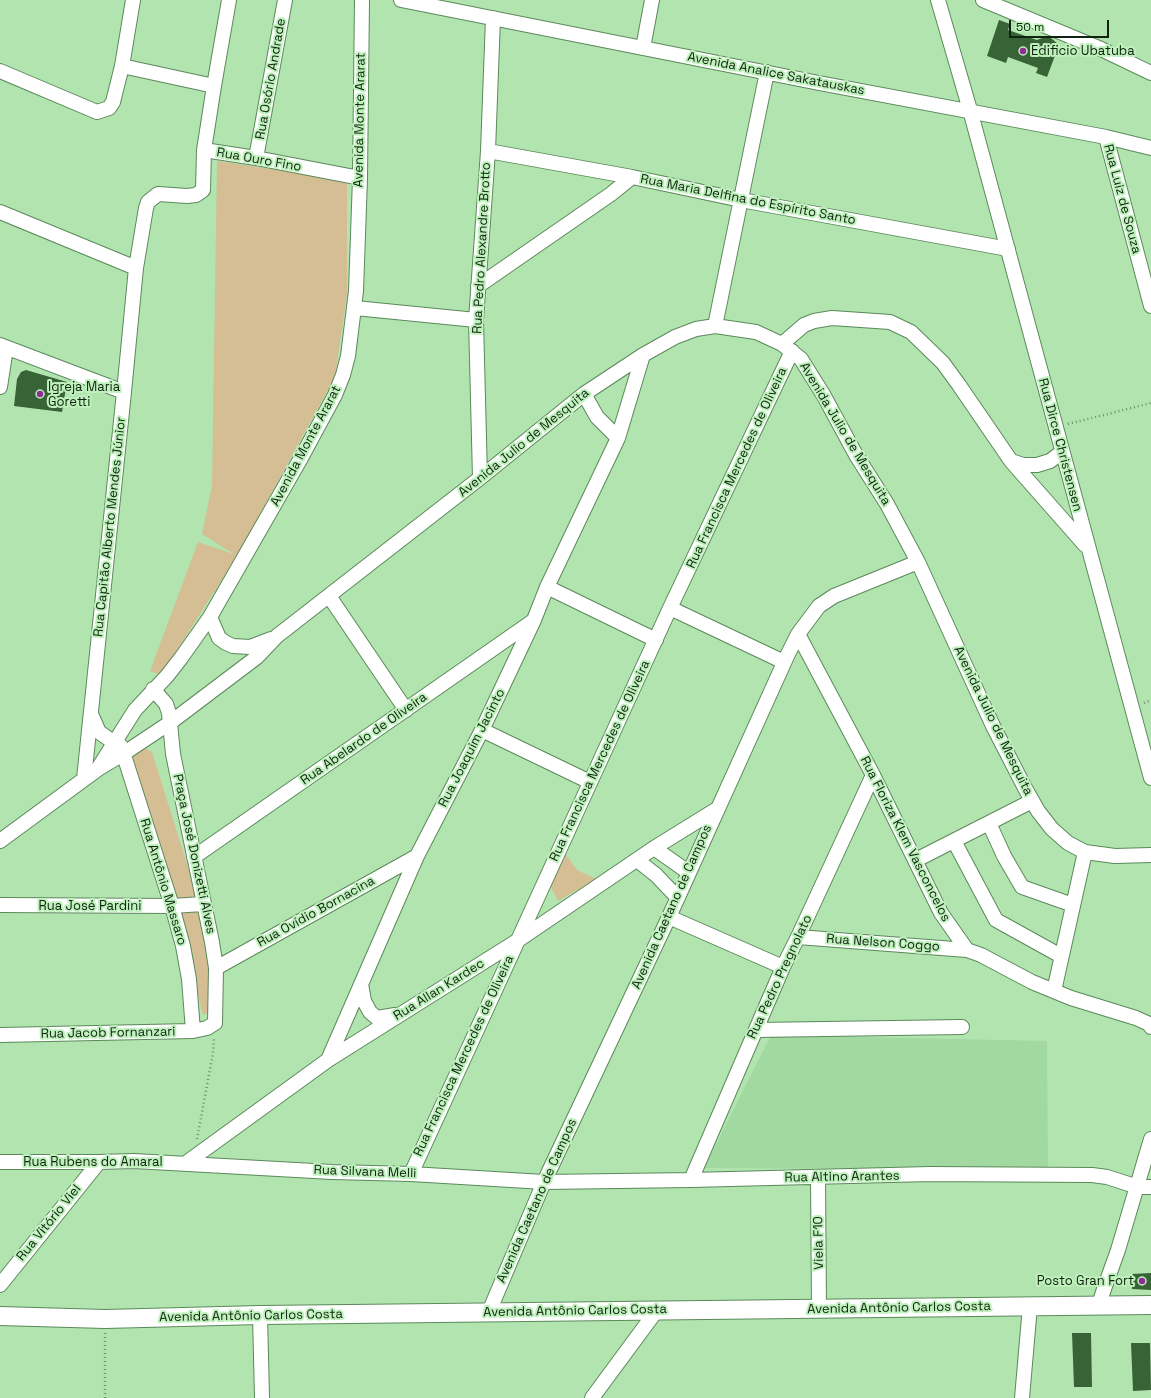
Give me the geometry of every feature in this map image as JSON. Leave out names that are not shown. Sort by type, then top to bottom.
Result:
[{"type":"main road","name":"Avenida Antônio Carlos Costa","points":[[0,1316],[105,1318],[489,1312],[1151,1305]]},
{"type":"street","points":[[0,71],[97,112],[109,108],[113,102],[122,66],[133,0]]},
{"type":"street","points":[[204,150],[230,0]]},
{"type":"street","name":"Rua Osório Andrade","points":[[256,158],[285,0]]},
{"type":"street","name":"Avenida Monte Ararat","points":[[98,769],[129,718],[181,658],[210,617],[301,458],[335,395],[343,375],[348,356],[355,308],[360,178],[362,0]]},
{"type":"street","name":"Avenida Analice Sakatauskas","points":[[401,0],[767,72],[970,110],[1106,137],[1151,148]]},
{"type":"street","points":[[643,48],[652,0]]},
{"type":"street","name":"Rua Dirce Christensen","points":[[938,0],[970,110],[1151,778]]},
{"type":"street","points":[[983,0],[1101,49],[1151,73]]},
{"type":"street","name":"Rua Pedro Alexandre Brotto","points":[[480,478],[476,320],[488,151],[493,18]]},
{"type":"street","points":[[122,66],[214,86]]},
{"type":"street","points":[[715,326],[767,72]]},
{"type":"street","name":"Rua Luiz de Souza","points":[[1106,137],[1151,306]]},
{"type":"street","name":"Rua Ouro Fino","points":[[136,268],[148,202],[158,194],[187,196],[196,195],[203,190],[204,150],[256,158],[360,178]]},
{"type":"street","name":"Rua Maria Delfina do Espírito Santo","points":[[488,151],[632,177],[741,200],[1008,249]]},
{"type":"street","points":[[478,286],[611,194],[632,177]]},
{"type":"street","points":[[0,212],[136,268]]},
{"type":"street","name":"Rua Capitão Alberto Mendes Júnior","points":[[84,779],[136,268]]},
{"type":"street","points":[[355,308],[476,320]]},
{"type":"street","points":[[787,347],[804,325],[832,318],[890,322],[911,332],[943,363],[1011,461],[1088,549]]},
{"type":"street","name":"Avenida Julio de Mesquita","points":[[0,841],[98,769],[171,722],[257,657],[277,636],[480,478],[584,394],[643,355],[685,332],[715,326],[756,332],[787,347],[801,359],[824,396],[856,456],[886,504],[918,562],[993,726],[1032,801],[1052,829],[1068,843],[1085,852],[1115,856],[1151,855]]},
{"type":"street","points":[[0,387],[3,347],[124,392]]},
{"type":"street","name":"Rua Francisca Mercedes de Oliveira","points":[[411,1174],[656,640],[787,347]]},
{"type":"street","name":"Rua Joaquim Jacinto","points":[[328,1060],[417,856],[482,730],[534,620],[547,587],[618,438],[643,355]]},
{"type":"street","points":[[584,394],[597,417],[618,438]]},
{"type":"street","points":[[1011,461],[1023,466],[1037,465],[1050,461],[1062,452]]},
{"type":"street","name":"Avenida Caetano de Campos","points":[[489,1312],[544,1182],[669,917],[688,872],[798,634],[819,606],[834,596],[918,562]]},
{"type":"street","points":[[547,587],[656,640]]},
{"type":"street","points":[[329,596],[406,710]]},
{"type":"street","points":[[670,608],[784,662]]},
{"type":"street","name":"Avenida Julio de Mesquita","points":[[210,617],[220,638],[233,646],[250,647],[277,636]]},
{"type":"street","name":"Rua Abelardo de Oliveira","points":[[194,857],[534,620]]},
{"type":"street","name":"Rua Floriza Klem Vasconcelos","points":[[798,634],[873,775],[941,913],[967,950]]},
{"type":"street","name":"Praça José Donizetti Alves","points":[[153,689],[166,704],[171,722],[173,754],[212,942],[216,968],[215,1023]]},
{"type":"street","points":[[91,714],[99,732],[116,739]]},
{"type":"street","points":[[129,718],[134,732],[146,739]]},
{"type":"street","points":[[482,730],[590,782]]},
{"type":"street","name":"Rua Antônio Massaro","points":[[116,739],[123,754],[172,906],[189,980],[193,1031]]},
{"type":"street","name":"Rua Pedro Pregnolato","points":[[691,1180],[783,967],[873,775]]},
{"type":"street","points":[[916,860],[1032,801]]},
{"type":"street","name":"Rua Allan Kardec","points":[[186,1164],[328,1060],[517,941],[654,848],[717,809]]},
{"type":"street","points":[[990,823],[1004,856],[1022,887],[1073,906]]},
{"type":"street","points":[[954,841],[996,920],[1061,956]]},
{"type":"street","points":[[654,848],[688,872]]},
{"type":"street","points":[[1054,991],[1085,852]]},
{"type":"street","name":"Rua Ovídio Bornacina","points":[[216,968],[417,856]]},
{"type":"street","points":[[637,860],[656,875],[677,897]]},
{"type":"street","name":"Rua José Pardini","points":[[0,905],[172,906],[203,904]]},
{"type":"street","points":[[669,917],[783,967]]},
{"type":"street","name":"Rua Nelson Coggo","points":[[798,937],[967,950]]},
{"type":"street","points":[[967,950],[981,955],[1032,982],[1071,998],[1136,1018],[1149,1024],[1151,1027]]},
{"type":"street","points":[[361,984],[364,1001],[370,1012],[377,1018],[387,1017],[403,1012]]},
{"type":"street","name":"Rua Jacob Fornanzari","points":[[0,1035],[193,1031],[207,1028],[215,1023]]},
{"type":"street","points":[[756,1030],[962,1027]]},
{"type":"street","points":[[1099,1305],[1118,1250],[1144,1187],[1151,1138]]},
{"type":"street","name":"Rua Rubens do Amaral","points":[[0,1162],[134,1161],[186,1164]]},
{"type":"street","name":"Rua Vitório Viel","points":[[0,1285],[99,1162]]},
{"type":"street","name":"Rua Silvana Melli","points":[[186,1164],[332,1172],[411,1174],[544,1182]]},
{"type":"street","name":"Rua Altino Arantes","points":[[544,1182],[930,1174],[1092,1175],[1107,1177],[1144,1187]]},
{"type":"street","name":"Viela F10","points":[[818,1177],[819,1309]]},
{"type":"street","points":[[1022,1398],[1030,1306]]},
{"type":"street","points":[[592,1398],[657,1310]]},
{"type":"street","points":[[260,1315],[262,1398]]},
{"type":"path","points":[[1055,427],[1151,403]]},
{"type":"path","points":[[196,1141],[213,1053],[215,1023]]},
{"type":"path","points":[[105,1318],[105,1398]]},
{"type":"shaded area","points":[[217,161],[347,180],[347,294],[335,377],[237,556],[161,675],[150,671],[198,542],[234,554],[202,534],[212,485]]},
{"type":"shaded area","points":[[138,749],[147,749],[152,752],[187,864],[199,908],[211,970],[208,1013],[203,1015],[177,912],[128,760]]},
{"type":"shaded area","points":[[564,852],[577,870],[596,879],[558,901],[551,887]]},
{"type":"shaded area","points":[[771,1035],[1047,1041],[1048,1170],[704,1168]]},
{"type":"building","name":"Edificio Ubatuba","points":[[999,20],[1010,24],[1008,30],[1037,40],[1047,36],[1059,45],[1047,77],[1036,73],[1038,68],[1008,57],[1006,63],[987,56]]},
{"type":"building","name":"Igreja Maria Goretti","points":[[26,370],[67,382],[62,412],[14,406],[17,379],[21,372]]},
{"type":"building","name":"Posto Gran Fort","points":[[1151,1273],[1151,1290],[1132,1289],[1132,1274]]},
{"type":"building","points":[[1072,1333],[1091,1333],[1092,1387],[1074,1387]]},
{"type":"building","points":[[1131,1343],[1150,1343],[1151,1390],[1133,1391]]},
{"type":"place","name":"Edificio Ubatuba","points":[[1023,51]]},
{"type":"place","name":"Igreja Maria Goretti","points":[[40,394]]},
{"type":"place","name":"Posto Gran Fort","points":[[1142,1281]]}]
